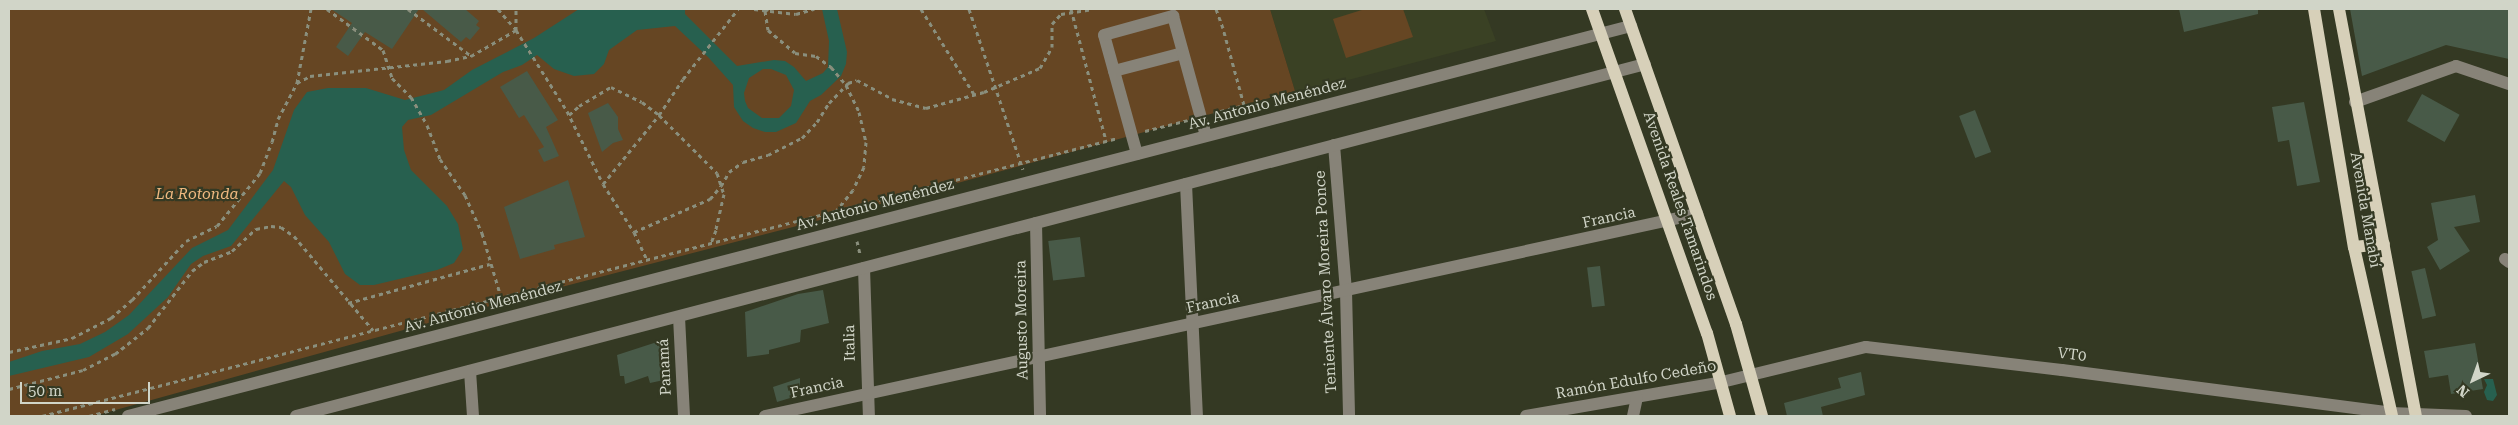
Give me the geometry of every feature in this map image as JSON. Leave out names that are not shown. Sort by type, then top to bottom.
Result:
[{"type":"main road","name":"Avenida Reales Tamarindos","points":[[1592,9],[1668,222],[1722,382],[1730,416]]},
{"type":"main road","name":"Avenida Reales Tamarindos","points":[[1625,9],[1697,214],[1751,375],[1762,416]]},
{"type":"main road","name":"Avenida Manabí","points":[[2314,9],[2354,247],[2392,415]]},
{"type":"main road","name":"Avenida Manabí","points":[[2339,9],[2355,102],[2416,416]]},
{"type":"main road","points":[[2354,247],[2384,244]]},
{"type":"street","points":[[1137,154],[1104,35],[1173,16],[1206,136]]},
{"type":"street","name":"Av. Antonio Menéndez","points":[[128,416],[1631,26]]},
{"type":"street","points":[[1114,71],[1183,53]]},
{"type":"street","points":[[296,416],[318,414],[470,371],[1645,64]]},
{"type":"street","points":[[2355,102],[2456,66],[2509,84]]},
{"type":"street","name":"Teniente Álvaro Moreira Ponce","points":[[1334,145],[1346,291],[1349,416]]},
{"type":"street","points":[[1186,184],[1197,416]]},
{"type":"street","name":"Francia","points":[[765,416],[1668,222],[1697,214]]},
{"type":"street","name":"Augusto Moreira","points":[[1036,223],[1040,416]]},
{"type":"street","name":"Italia","points":[[864,268],[868,416]]},
{"type":"street","name":"Panamá","points":[[679,317],[684,416]]},
{"type":"street","name":"VT0","points":[[1751,375],[1866,347],[2052,369],[2392,415],[2466,416]]},
{"type":"street","points":[[470,371],[473,416]]},
{"type":"street","name":"Ramón Edulfo Cedeño","points":[[1526,416],[1722,382],[1751,375]]},
{"type":"street","points":[[1633,416],[1637,397]]},
{"type":"path","points":[[9,352],[72,338],[111,318],[132,300],[186,241],[217,226],[260,173],[272,142],[278,119],[297,84],[311,9]]},
{"type":"path","points":[[327,9],[383,50],[387,68],[392,78],[404,90],[427,125],[440,159],[465,194],[479,225],[501,297]]},
{"type":"path","points":[[408,9],[471,56]]},
{"type":"path","points":[[498,9],[516,30],[544,72],[569,115],[603,184],[634,232],[647,260]]},
{"type":"path","points":[[516,9],[516,30]]},
{"type":"path","points":[[603,184],[659,115],[683,79],[738,9]]},
{"type":"path","points":[[754,9],[796,14],[814,9]]},
{"type":"path","points":[[921,9],[974,94]]},
{"type":"path","points":[[968,9],[994,88],[1024,169],[1014,171]]},
{"type":"path","points":[[1072,9],[1106,141]]},
{"type":"path","points":[[634,232],[710,200],[730,172],[743,162],[768,155],[802,138],[845,83],[857,80],[892,100],[926,108],[974,94],[994,88],[1040,68],[1052,47],[1052,24],[1061,14],[1073,14],[1092,9]]},
{"type":"path","points":[[42,416],[1244,105],[1224,28],[1216,9]]},
{"type":"path","points":[[766,10],[768,30],[794,53],[820,58],[845,83],[859,112],[866,142],[864,167],[853,190],[837,211]]},
{"type":"path","points":[[297,84],[310,76],[387,68],[471,56],[516,30]]},
{"type":"path","points":[[569,115],[579,106],[611,88],[642,102],[659,115],[717,173],[724,194],[711,243]]},
{"type":"path","points":[[9,389],[83,370],[115,354],[148,328],[192,271],[204,262],[232,251],[256,229],[280,227],[294,236],[348,303],[373,330]]},
{"type":"path","points":[[853,228],[864,268]]},
{"type":"path","points":[[348,303],[490,264]]},
{"type":"shaded area","points":[[579,9],[685,9],[685,14],[737,66],[774,60],[785,61],[794,67],[806,81],[823,73],[828,67],[829,41],[822,9],[837,9],[847,52],[846,64],[841,76],[821,95],[810,101],[796,123],[776,132],[765,132],[753,128],[743,121],[734,107],[733,85],[708,57],[675,26],[637,30],[609,50],[604,64],[594,74],[574,76],[554,69],[537,55],[522,65],[503,72],[431,115],[408,120],[402,127],[404,150],[411,170],[447,206],[458,224],[463,249],[454,263],[437,270],[374,285],[360,285],[345,274],[329,242],[305,215],[291,187],[284,181],[231,246],[203,256],[191,264],[168,297],[128,334],[89,357],[9,376],[9,362],[42,351],[80,344],[105,332],[129,315],[192,248],[228,230],[273,170],[294,110],[307,92],[328,88],[366,88],[405,100],[444,90],[472,70],[534,38]],"holes":[[[763,69],[771,69],[786,75],[794,90],[791,106],[779,118],[762,118],[748,108],[744,93],[749,78]]]},
{"type":"shaded area","points":[[1270,9],[1484,9],[1496,41],[1352,79],[1295,91]]},
{"type":"shaded area","points":[[2484,379],[2493,379],[2497,395],[2493,401],[2487,400],[2484,392],[2487,385]]},
{"type":"green space","name":"La Rotonda","points":[[9,9],[1270,9],[1295,91],[855,211],[519,298],[94,416],[9,416]]},
{"type":"green space","points":[[1365,9],[1403,9],[1413,37],[1346,58],[1333,19]]},
{"type":"building","points":[[331,9],[419,9],[392,49],[365,32],[348,56],[336,47],[352,23]]},
{"type":"building","points":[[422,9],[465,9],[479,21],[476,25],[480,28],[470,40],[466,37],[461,42]]},
{"type":"building","points":[[2179,9],[2258,9],[2258,14],[2184,32]]},
{"type":"building","points":[[2350,9],[2509,9],[2509,59],[2446,45],[2362,76]]},
{"type":"building","points":[[527,71],[558,120],[546,127],[559,156],[544,162],[538,150],[544,147],[524,115],[519,118],[500,87]]},
{"type":"building","points":[[2422,94],[2460,115],[2445,142],[2407,121]]},
{"type":"building","points":[[2304,102],[2320,182],[2297,186],[2289,140],[2278,142],[2272,107]]},
{"type":"building","points":[[608,103],[618,117],[618,129],[623,140],[613,143],[602,152],[588,113]]},
{"type":"building","points":[[1975,110],[1991,152],[1975,158],[1959,116]]},
{"type":"building","points":[[568,180],[585,237],[554,245],[555,249],[520,259],[504,207]]},
{"type":"building","points":[[2475,195],[2480,222],[2454,227],[2470,251],[2440,270],[2427,247],[2438,240],[2431,203]]},
{"type":"building","points":[[1080,237],[1085,277],[1053,281],[1048,241]]},
{"type":"building","points":[[1600,266],[1605,306],[1592,307],[1587,268]]},
{"type":"building","points":[[2425,268],[2436,316],[2422,319],[2411,271]]},
{"type":"building","points":[[823,290],[829,323],[801,330],[800,342],[769,350],[769,354],[747,357],[745,312],[798,294]]},
{"type":"building","points":[[657,342],[657,346],[663,344],[664,380],[650,383],[648,376],[625,384],[624,376],[620,376],[617,355]]},
{"type":"building","points":[[2475,343],[2483,389],[2451,394],[2448,375],[2429,378],[2424,351]]},
{"type":"building","points":[[1861,372],[1865,395],[1821,407],[1823,416],[1787,416],[1784,403],[1841,388],[1838,378]]},
{"type":"building","points":[[800,378],[800,395],[777,402],[773,387]]}]
